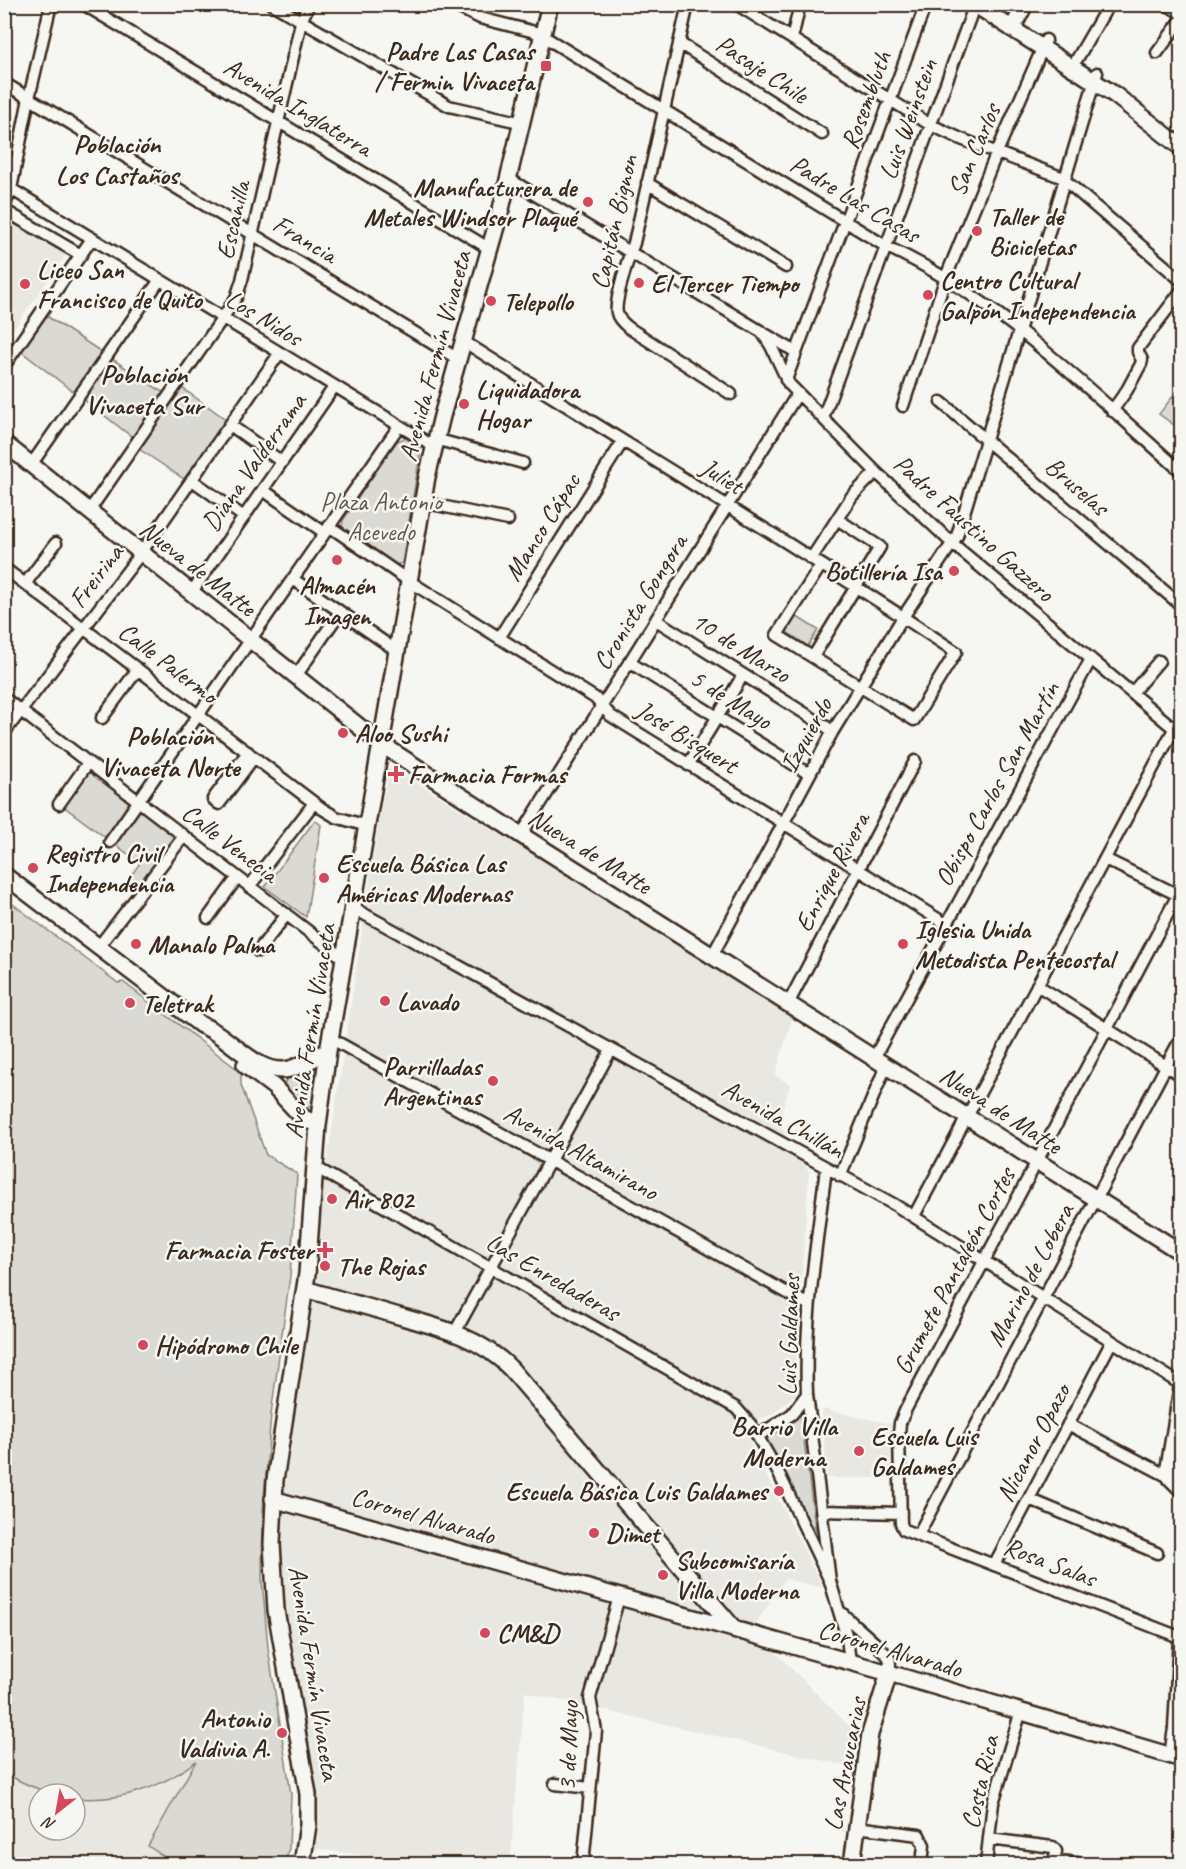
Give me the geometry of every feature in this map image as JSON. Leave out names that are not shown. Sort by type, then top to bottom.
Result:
[{"type":"street","points":[[51,4],[11,189],[4,208],[81,255]]},
{"type":"street","name":"Avenida Inglaterra","points":[[82,4],[490,249]]},
{"type":"street","points":[[272,4],[449,106],[523,123]]},
{"type":"street","name":"Escanilla","points":[[89,511],[239,291],[301,22],[309,4]]},
{"type":"street","name":"Padre Las Casas","points":[[452,4],[480,18],[543,36],[886,247],[946,277],[1020,332],[1182,472]]},
{"type":"street","name":"Avenida Fermín Vivaceta","points":[[302,1864],[308,1825],[308,1794],[276,1610],[272,1567],[273,1499],[277,1459],[305,1289],[318,1125],[343,958],[434,442],[509,179],[550,4]]},
{"type":"street","name":"Capitán Bignon","points":[[688,4],[616,311],[621,321],[629,328],[731,394]]},
{"type":"street","points":[[736,4],[929,124],[1065,180],[1182,280]]},
{"type":"street","points":[[792,39],[800,4]]},
{"type":"street","name":"Rosembluth","points":[[786,380],[926,4]]},
{"type":"street","points":[[987,4],[1014,26]]},
{"type":"street","points":[[1014,26],[1025,4]]},
{"type":"street","points":[[1077,59],[1109,4]]},
{"type":"street","points":[[1166,4],[1182,14]]},
{"type":"street","points":[[974,5],[1044,44],[1182,137]]},
{"type":"street","name":"Luis Weinstein","points":[[823,418],[974,5]]},
{"type":"street","points":[[1157,53],[1182,18]]},
{"type":"street","points":[[1172,32],[1182,39]]},
{"type":"street","name":"Pasaje Chile","points":[[679,43],[822,134]]},
{"type":"street","points":[[1044,44],[1077,59],[1124,102],[1182,148]]},
{"type":"street","name":"San Carlos","points":[[903,406],[946,277],[1044,44]]},
{"type":"street","name":"Izquierdo","points":[[712,956],[832,731],[903,617],[953,544],[1020,332],[1096,77]]},
{"type":"street","name":"Francia","points":[[4,83],[458,359]]},
{"type":"street","name":"Padre Faustino Gazzero","points":[[509,179],[796,352]]},
{"type":"street","points":[[647,183],[786,267]]},
{"type":"street","name":"Los Nidos","points":[[11,189],[91,240],[399,426],[434,442],[523,463]]},
{"type":"street","points":[[4,366],[91,240]]},
{"type":"street","points":[[31,465],[159,281]]},
{"type":"street","points":[[1112,411],[1128,390],[1141,364],[1138,348],[1182,290]]},
{"type":"street","name":"Padre Faustino Gazzero","points":[[762,332],[786,380],[876,471],[953,544],[1178,732]]},
{"type":"street","name":"Juliet","points":[[463,341],[956,652],[914,720],[859,686]]},
{"type":"street","name":"Freirina","points":[[4,733],[141,554],[279,354]]},
{"type":"street","name":"Diana Valderrama","points":[[191,593],[334,387]]},
{"type":"street","name":"Cronista Gongora","points":[[520,835],[798,393]]},
{"type":"street","name":"Bruselas","points":[[941,402],[1182,606]]},
{"type":"street","points":[[230,425],[282,462]]},
{"type":"street","points":[[110,842],[399,426]]},
{"type":"street","name":"Manco Cápac","points":[[499,638],[623,441]]},
{"type":"street","name":"Nueva de Matte","points":[[4,443],[381,744],[520,835],[1182,1253]]},
{"type":"street","points":[[859,686],[777,635],[837,519],[852,496],[876,471]]},
{"type":"street","points":[[192,480],[244,517]]},
{"type":"street","name":"José Bisquert","points":[[263,490],[595,698],[611,716],[688,765],[946,924]]},
{"type":"street","points":[[422,502],[508,520]]},
{"type":"street","points":[[813,657],[880,547],[837,519]]},
{"type":"street","points":[[25,584],[56,543]]},
{"type":"street","name":"Calle Palermo","points":[[4,568],[314,803],[336,817],[367,826]]},
{"type":"street","points":[[293,579],[397,651]]},
{"type":"street","points":[[296,676],[340,612]]},
{"type":"street","name":"10 de Marzo","points":[[656,620],[832,731]]},
{"type":"street","name":"Obispo Carlos San Martín","points":[[880,1062],[946,924],[1091,659]]},
{"type":"street","points":[[1132,693],[1159,661]]},
{"type":"street","name":"5 de Mayo","points":[[629,662],[808,774]]},
{"type":"street","points":[[102,718],[138,669]]},
{"type":"street","points":[[688,765],[743,675]]},
{"type":"street","name":"Calle Venecia","points":[[4,698],[343,958]]},
{"type":"street","points":[[914,1216],[1105,859],[1178,732]]},
{"type":"street","points":[[232,780],[251,755]]},
{"type":"street","name":"Enrique Rivera","points":[[788,1004],[915,761]]},
{"type":"street","points":[[59,804],[88,763]]},
{"type":"street","points":[[249,886],[314,803]]},
{"type":"street","points":[[99,946],[184,836]]},
{"type":"street","points":[[1105,859],[1180,893]]},
{"type":"street","points":[[4,874],[201,1025],[219,1033],[258,1064],[268,1069],[292,1068],[329,1044]]},
{"type":"street","points":[[208,918],[237,878]]},
{"type":"street","name":"Grumete Pantaleón Cortes","points":[[903,1528],[899,1434],[902,1416],[1180,893]]},
{"type":"street","name":"Avenida Chillán","points":[[353,908],[914,1216],[1182,1387]]},
{"type":"street","points":[[258,951],[287,914]]},
{"type":"street","points":[[1037,985],[1182,1076]]},
{"type":"street","points":[[201,1025],[212,1039],[274,1087],[302,1117],[318,1125]]},
{"type":"street","name":"Marino de Lobera","points":[[918,1536],[1182,1036]]},
{"type":"street","name":"Avenida Altamirano","points":[[329,1044],[550,1160],[810,1305]]},
{"type":"street","points":[[455,1332],[611,1050]]},
{"type":"street","points":[[840,1176],[880,1062]]},
{"type":"street","name":"Las Enredaderas","points":[[315,1167],[732,1405],[746,1418],[758,1436],[778,1472],[830,1581]]},
{"type":"street","name":"Luis Galdames","points":[[826,1168],[810,1305],[806,1364],[807,1394],[830,1581],[850,1650],[850,1662]]},
{"type":"street","points":[[305,1289],[455,1332],[479,1343],[511,1369],[736,1631]]},
{"type":"street","name":"Nicanor Opazo","points":[[994,1565],[1112,1341]]},
{"type":"street","points":[[1176,1484],[1169,1462],[1182,1387]]},
{"type":"street","points":[[758,1436],[792,1414],[807,1394]]},
{"type":"street","points":[[1068,1425],[1176,1484]]},
{"type":"street","name":"Coronel Alvarado","points":[[273,1499],[889,1673],[1176,1757]]},
{"type":"street","points":[[1029,1499],[1156,1552]]},
{"type":"street","points":[[822,1511],[901,1513]]},
{"type":"street","name":"Rosa Salas","points":[[903,1528],[918,1536],[1180,1637]]},
{"type":"street","name":"3 de Mayo","points":[[583,1864],[596,1731],[590,1698],[619,1597]]},
{"type":"street","points":[[704,1622],[713,1613],[711,1603]]},
{"type":"street","name":"Luis Galdames","points":[[839,1610],[887,1654],[890,1661],[889,1673]]},
{"type":"street","points":[[1176,1757],[1174,1728],[1180,1637]]},
{"type":"street","name":"Las Araucarias","points":[[852,1864],[870,1734],[889,1673]]},
{"type":"street","name":"Costa Rica","points":[[986,1864],[993,1803],[1021,1711]]},
{"type":"street","points":[[555,1784],[590,1788]]},
{"type":"street","points":[[856,1827],[919,1835],[924,1845],[922,1864]]},
{"type":"street","points":[[989,1839],[1053,1847],[1056,1851],[1054,1862],[1083,1864]]},
{"type":"shaded area","name":"Liceo San Francisco de Quito","points":[[5,213],[66,255],[5,341]]},
{"type":"shaded area","points":[[390,766],[793,1016],[775,1075],[790,1085],[778,1122],[809,1172],[795,1369],[798,1392],[773,1413],[742,1427],[823,1588],[785,1579],[752,1629],[857,1734],[852,1767],[525,1692],[510,1864],[422,1864],[313,1848],[315,1804],[279,1568],[280,1495],[313,1295],[323,1188],[381,807]]},
{"type":"shaded area","name":"Escuela Luis Galdames","points":[[822,1409],[891,1424],[892,1478],[827,1478]]},
{"type":"shaded area","points":[[198,1760],[148,1846],[175,1864],[5,1864],[5,1773],[27,1784],[27,1842],[87,1842],[87,1798],[104,1799],[140,1792],[163,1783]]},
{"type":"green space","points":[[42,313],[167,395],[175,383],[227,420],[184,479],[133,445],[136,440],[18,349]]},
{"type":"green space","points":[[1180,387],[1181,416],[1174,425],[1159,414]]},
{"type":"green space","name":"Plaza Antonio Acevedo","points":[[405,438],[421,449],[402,563],[396,565],[342,527],[343,520],[397,441]]},
{"type":"green space","points":[[794,615],[818,630],[808,646],[784,630]]},
{"type":"green space","points":[[87,770],[176,835],[177,838],[137,891],[126,883],[140,863],[63,806]]},
{"type":"green space","points":[[315,820],[321,825],[306,917],[265,887]]},
{"type":"green space","name":"Hipódromo Chile","points":[[4,894],[10,902],[118,983],[123,982],[241,1072],[241,1085],[266,1155],[297,1174],[290,1276],[271,1414],[263,1510],[262,1579],[268,1648],[291,1794],[289,1848],[285,1864],[175,1864],[148,1846],[196,1761],[154,1786],[139,1792],[108,1798],[87,1799],[87,1782],[27,1782],[27,1784],[5,1773]]},
{"type":"green space","points":[[310,1066],[317,1073],[312,1105],[305,1110],[284,1087],[290,1076]]},
{"type":"green space","points":[[799,1402],[818,1549],[752,1428],[775,1422]]},
{"type":"place","name":"Padre Las Casas / Fermin Vivaceta","points":[[546,66]]},
{"type":"place","name":"Manufacturera de Metales Windsor Plaqué","points":[[588,202]]},
{"type":"place","name":"Taller de Bicicletas","points":[[977,231]]},
{"type":"place","name":"El Tercer Tiempo","points":[[639,283]]},
{"type":"place","name":"Liceo San Francisco de Quito","points":[[25,284]]},
{"type":"place","name":"Centro Cultural Galpón Independencia","points":[[928,295]]},
{"type":"place","name":"Telepollo","points":[[491,301]]},
{"type":"place","name":"Liquidadora Hogar","points":[[464,404]]},
{"type":"place","name":"Almacén Imagen","points":[[337,560]]},
{"type":"place","name":"Botillería Isa","points":[[954,571]]},
{"type":"place","name":"Aloo Sushi","points":[[343,733]]},
{"type":"place","name":"Farmacia Formas","points":[[396,774]]},
{"type":"place","name":"Registro Civil Independencia","points":[[33,868]]},
{"type":"place","name":"Escuela Básica Las Américas Modernas","points":[[324,878]]},
{"type":"place","name":"Manalo Palma","points":[[136,944]]},
{"type":"place","name":"Iglesia Unida Metodista Pentecostal","points":[[903,944]]},
{"type":"place","name":"Lavado","points":[[385,1001]]},
{"type":"place","name":"Teletrak","points":[[130,1003]]},
{"type":"place","name":"Parrilladas Argentinas","points":[[493,1081]]},
{"type":"place","name":"Air 802","points":[[332,1199]]},
{"type":"place","name":"Farmacia Foster","points":[[325,1250]]},
{"type":"place","name":"The Rojas","points":[[325,1266]]},
{"type":"place","name":"Hipódromo Chile","points":[[143,1345]]},
{"type":"place","name":"Escuela Luis Galdames","points":[[859,1451]]},
{"type":"place","name":"Escuela Básica Luis Galdames","points":[[779,1491]]},
{"type":"place","name":"Dimet","points":[[594,1533]]},
{"type":"place","name":"Subcomisaría Villa Moderna","points":[[663,1575]]},
{"type":"place","name":"CM&D","points":[[485,1633]]},
{"type":"place","name":"Antonio Valdivia A.","points":[[282,1733]]},
{"type":"district","name":"Población Los Castaños","points":[[117,160]]},
{"type":"district","name":"Población Vivaceta Sur","points":[[144,390]]},
{"type":"district","name":"Población Vivaceta Norte","points":[[170,752]]},
{"type":"district","name":"Barrio Villa Moderna","points":[[784,1442]]}]
